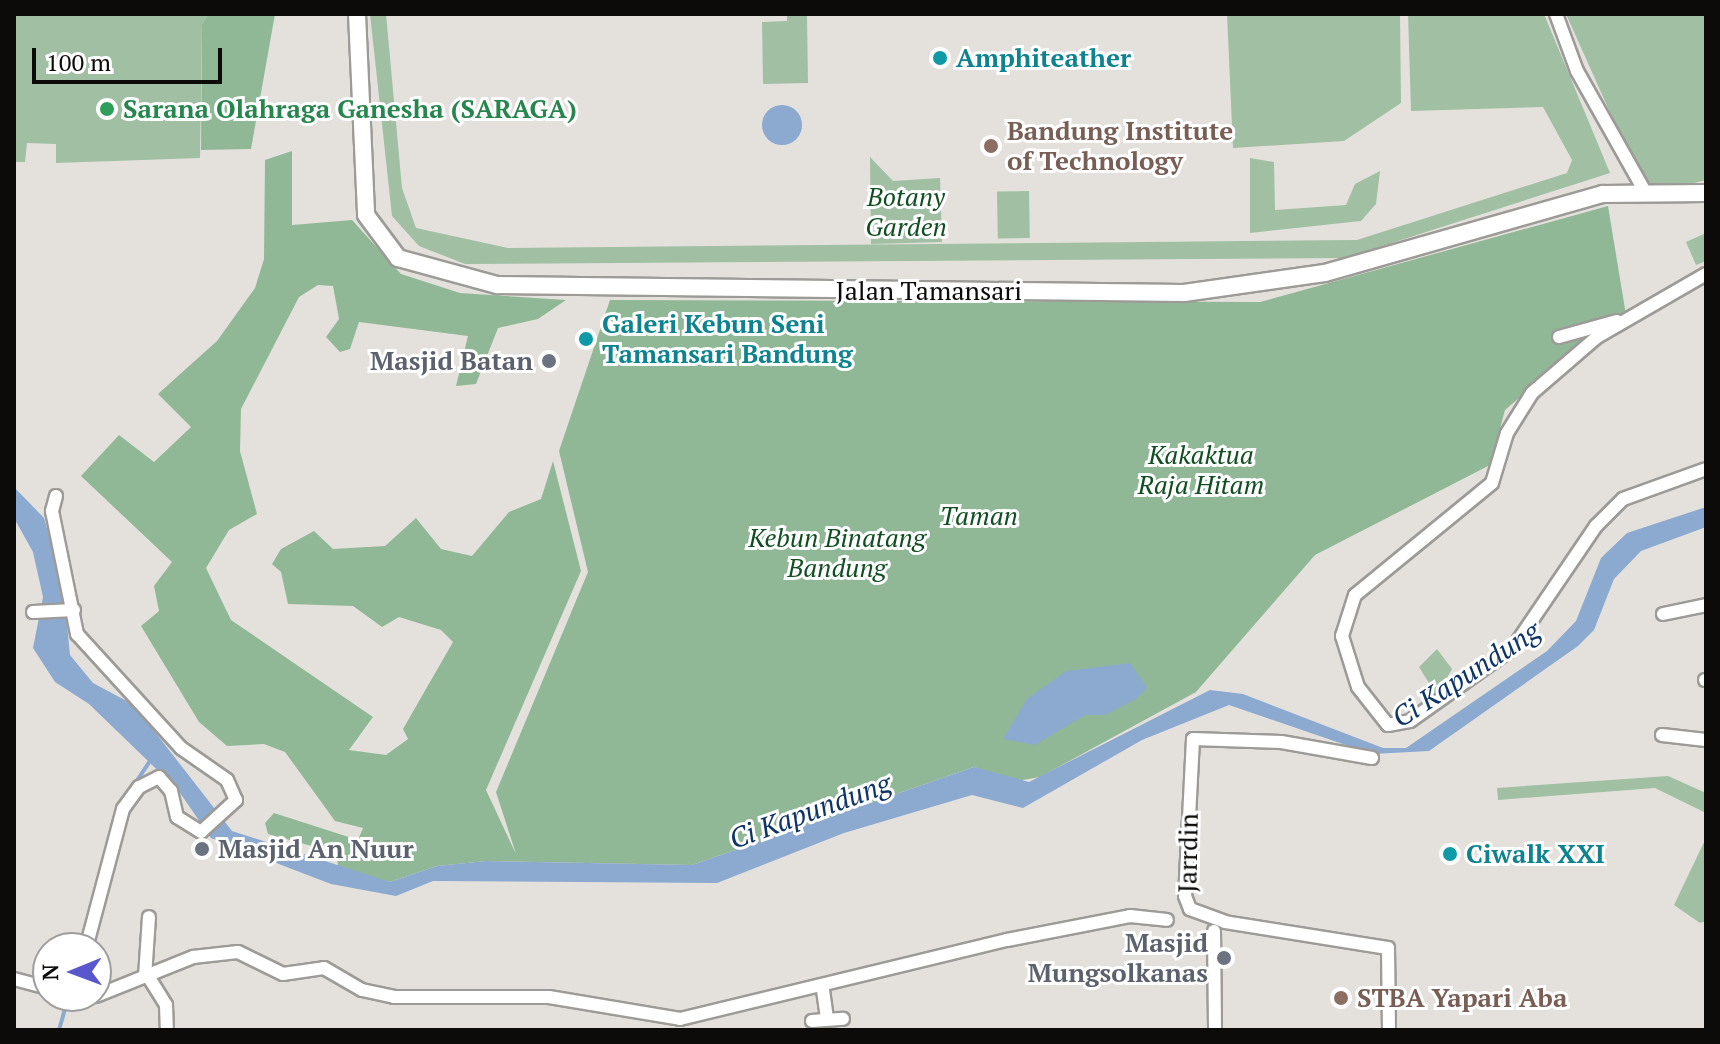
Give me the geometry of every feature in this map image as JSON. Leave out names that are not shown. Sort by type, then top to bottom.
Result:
[{"type":"main road","name":"Jalan Tamansari","points":[[357,14],[366,215],[398,258],[447,277],[497,285],[1184,293],[1325,273],[1603,194],[1706,193]]},
{"type":"street","points":[[1556,14],[1577,71],[1647,195]]},
{"type":"street","points":[[1706,274],[1597,337],[1518,409],[1492,483],[1345,607],[1350,672],[1388,725],[1410,721],[1513,648],[1585,541],[1623,499],[1706,469]]},
{"type":"street","points":[[1559,337],[1625,320]]},
{"type":"street","points":[[56,496],[52,511],[69,610],[77,634],[181,748],[227,780],[236,800],[203,831],[177,817],[171,791],[159,777],[139,787],[120,808],[90,932]]},
{"type":"street","points":[[1663,614],[1706,605]]},
{"type":"street","points":[[34,612],[69,610]]},
{"type":"street","points":[[1662,735],[1706,740]]},
{"type":"street","name":"Jarrdin","points":[[1372,758],[1281,742],[1193,739],[1185,896],[1189,909],[1225,922],[1388,948],[1389,1030]]},
{"type":"street","points":[[112,988],[148,978],[193,957],[238,952],[283,974],[324,968],[362,990],[394,997],[549,997],[680,1019],[748,998],[823,990],[1007,940],[1130,916],[1167,920]]},
{"type":"street","points":[[149,917],[148,978],[166,1005],[167,1030]]},
{"type":"street","points":[[1214,931],[1215,1030]]},
{"type":"street","points":[[823,990],[827,1018]]},
{"type":"street","points":[[812,1021],[843,1019]]},
{"type":"green space","name":"Sarana Olahraga Ganesha (SARAGA)","points":[[14,14],[208,14],[202,24],[200,158],[56,163],[56,144],[27,143],[25,162],[14,162]]},
{"type":"green space","points":[[208,14],[275,14],[251,149],[201,150],[202,24]]},
{"type":"green space","points":[[370,14],[386,14],[402,188],[416,228],[508,248],[1357,240],[1567,173],[1572,160],[1543,107],[1411,111],[1408,14],[1544,14],[1610,173],[1345,258],[465,264],[419,246],[392,216]]},
{"type":"green space","points":[[787,14],[807,14],[808,83],[763,84],[762,22],[787,21]]},
{"type":"green space","points":[[1227,14],[1400,14],[1401,103],[1344,141],[1233,148]]},
{"type":"green space","points":[[1566,14],[1706,14],[1706,180],[1647,195]]},
{"type":"green space","name":"Kebun Binatang Bandung","points":[[292,151],[292,225],[352,220],[401,274],[460,293],[566,300],[538,319],[498,328],[476,384],[456,386],[468,336],[359,322],[350,349],[340,352],[326,337],[339,319],[333,286],[318,285],[299,297],[241,409],[240,451],[257,514],[229,530],[206,568],[231,620],[373,717],[349,750],[386,755],[408,739],[403,729],[453,642],[441,630],[399,617],[382,627],[353,606],[288,604],[281,572],[272,564],[281,549],[314,531],[333,549],[385,546],[416,518],[441,549],[472,556],[509,512],[541,499],[553,461],[581,571],[486,790],[516,854],[496,792],[588,572],[559,451],[610,300],[1260,302],[1608,206],[1626,315],[1597,321],[1598,330],[1505,410],[1490,465],[1315,555],[1196,692],[1040,777],[1017,781],[974,767],[692,865],[486,861],[437,866],[390,882],[338,868],[337,853],[268,834],[265,823],[274,813],[358,840],[363,828],[335,821],[285,752],[264,744],[227,746],[199,722],[141,626],[159,611],[154,586],[172,562],[81,476],[119,435],[154,462],[191,427],[158,394],[217,341],[255,288],[264,259],[265,160]]},
{"type":"green space","name":"Botany Garden","points":[[870,157],[893,181],[940,178],[942,242],[871,244]]},
{"type":"green space","points":[[1250,158],[1274,162],[1275,210],[1346,205],[1355,184],[1380,171],[1376,204],[1361,221],[1250,233]]},
{"type":"green space","points":[[1029,191],[1030,238],[998,239],[997,192]]},
{"type":"green space","points":[[1706,233],[1706,261],[1696,265],[1686,242]]},
{"type":"green space","points":[[1437,649],[1452,669],[1437,696],[1419,667]]},
{"type":"green space","points":[[1668,776],[1706,793],[1706,813],[1655,788],[1498,800],[1497,788]]},
{"type":"green space","points":[[1706,838],[1706,921],[1700,923],[1674,905]]},
{"type":"water","points":[[782,105],[796,111],[802,125],[796,139],[782,145],[768,139],[762,125],[768,111]]},
{"type":"water","points":[[14,487],[44,518],[63,584],[70,655],[93,683],[134,705],[232,831],[390,882],[437,866],[486,861],[692,865],[974,767],[1029,782],[1210,690],[1243,694],[1383,748],[1406,748],[1547,651],[1576,621],[1601,558],[1627,533],[1706,507],[1706,527],[1641,551],[1614,579],[1594,630],[1578,646],[1429,751],[1372,754],[1229,705],[1142,740],[1023,808],[972,795],[844,833],[717,883],[433,881],[396,896],[331,884],[211,838],[178,790],[89,704],[55,682],[33,648],[43,597],[33,552],[14,518]]},
{"type":"water","points":[[1130,663],[1147,688],[1136,699],[1105,715],[1085,715],[1035,745],[1003,739],[1027,699],[1066,671]]},
{"type":"waterway","points":[[122,803],[152,758]]},
{"type":"waterway","points":[[112,996],[144,982]]},
{"type":"waterway","points":[[797,996],[818,992]]},
{"type":"waterway","points":[[59,1030],[64,1012]]},
{"type":"place","name":"Amphiteather","points":[[940,58]]},
{"type":"place","name":"Sarana Olahraga Ganesha (SARAGA)","points":[[107,109]]},
{"type":"place","name":"Bandung Institute of Technology","points":[[991,146]]},
{"type":"place","name":"Galeri Kebun Seni Tamansari Bandung","points":[[586,339]]},
{"type":"place","name":"Masjid Batan","points":[[549,361]]},
{"type":"place","name":"Masjid An Nuur","points":[[202,849]]},
{"type":"place","name":"Ciwalk XXI","points":[[1450,854]]},
{"type":"place","name":"Masjid Mungsolkanas","points":[[1224,958]]},
{"type":"place","name":"STBA Yapari Aba","points":[[1341,998]]},
{"type":"park label","name":"Kakaktua Raja Hitam","points":[[1201,470]]},
{"type":"park label","name":"Taman","points":[[979,516]]},
{"type":"water label","name":"Ci Kapundung","points":[[1466,674]]},
{"type":"water label","name":"Ci Kapundung","points":[[810,811]]}]
